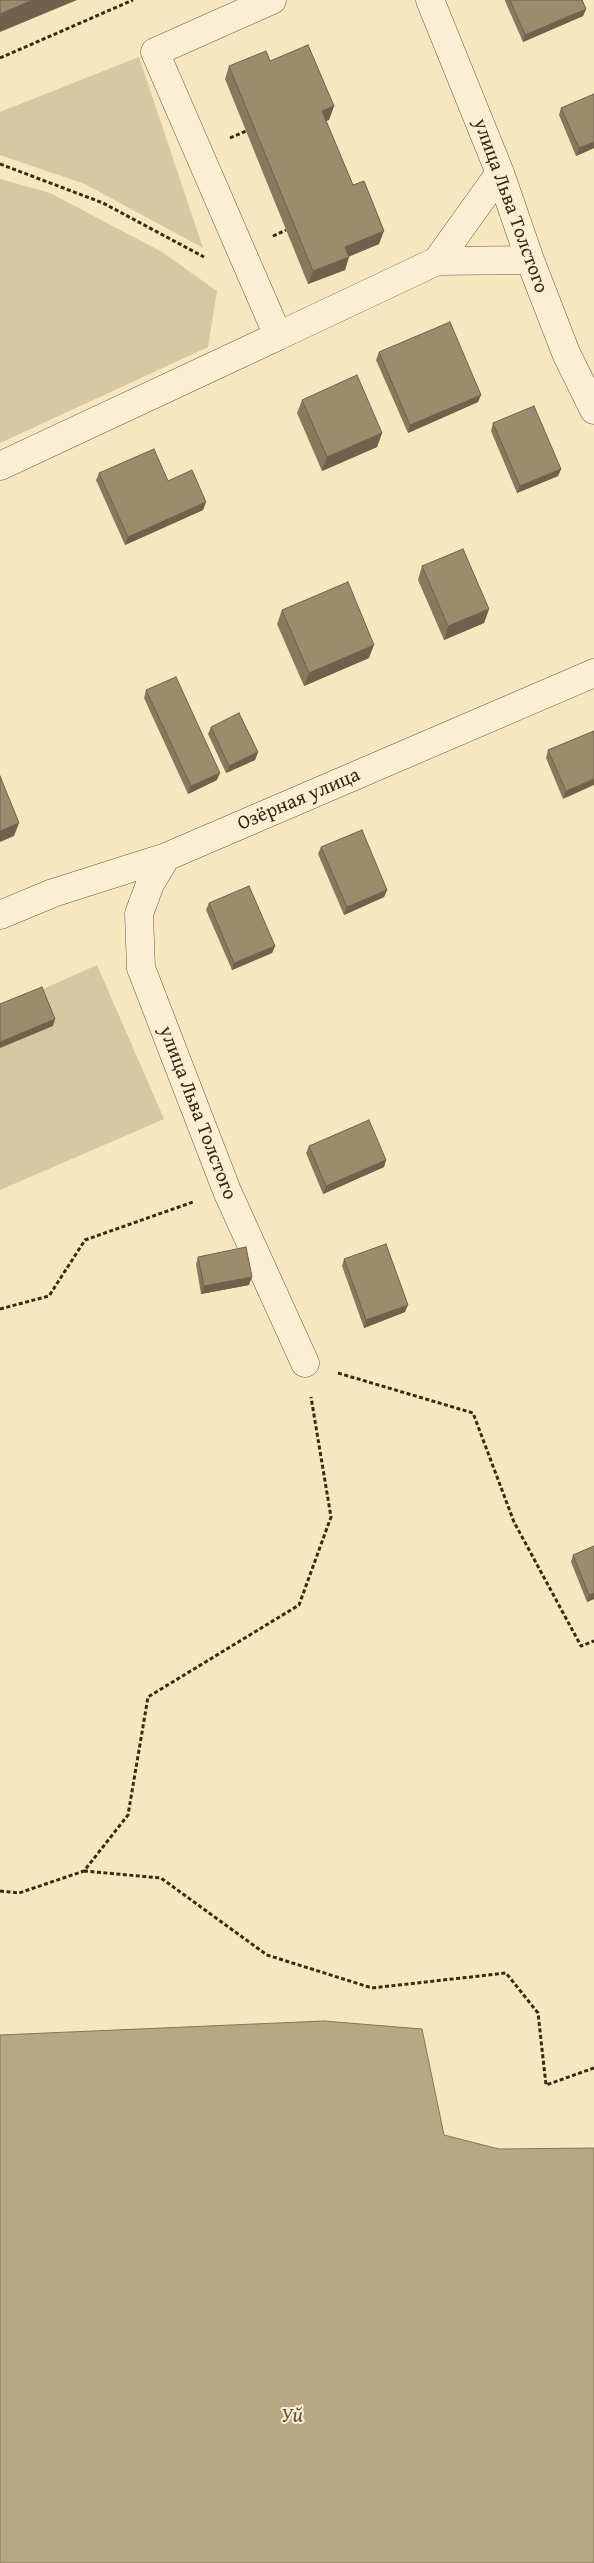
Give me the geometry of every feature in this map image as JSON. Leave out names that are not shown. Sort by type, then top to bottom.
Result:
[{"type":"street","points":[[272,0],[155,52],[278,336]]},
{"type":"street","name":"улица Льва Толстого","points":[[430,0],[500,173],[530,260],[566,353],[594,410]]},
{"type":"street","points":[[437,261],[500,173]]},
{"type":"street","points":[[0,466],[437,261],[530,260]]},
{"type":"street","name":"Озёрная улица","points":[[0,915],[53,892],[166,857],[594,673]]},
{"type":"street","name":"улица Льва Толстого","points":[[166,857],[150,884],[139,914],[142,968],[227,1191],[305,1363]]},
{"type":"path","points":[[0,58],[133,0]]},
{"type":"path","points":[[0,164],[103,203],[207,259]]},
{"type":"path","points":[[0,1309],[48,1296],[85,1240],[227,1191]]},
{"type":"path","points":[[84,1871],[128,1815],[148,1698],[299,1605],[331,1517],[305,1363],[473,1413],[514,1522],[581,1646],[594,1640]]},
{"type":"path","points":[[0,1890],[18,1892],[84,1871],[161,1878],[267,1954],[372,1988],[506,1973],[538,2013],[546,2085],[594,2068]]},
{"type":"shaded area","points":[[139,57],[203,248],[85,184],[0,155],[0,112]]},
{"type":"shaded area","points":[[0,179],[50,193],[162,252],[217,291],[208,347],[0,443]]},
{"type":"shaded area","points":[[97,965],[164,1119],[0,1190],[0,1008]]},
{"type":"water","name":"Уй","points":[[324,2021],[422,2029],[444,2135],[499,2149],[594,2148],[594,2563],[0,2563],[0,2035]]},
{"type":"building","points":[[0,0],[32,0],[0,14]]},
{"type":"building","points":[[510,0],[582,0],[586,9],[525,35]]},
{"type":"building","points":[[308,45],[334,106],[322,111],[353,185],[364,181],[384,231],[345,247],[349,257],[313,271],[229,66],[266,51],[270,61]]},
{"type":"building","points":[[594,94],[594,142],[579,148],[561,108]]},
{"type":"building","points":[[450,322],[481,395],[410,425],[379,352]]},
{"type":"building","points":[[357,375],[382,433],[327,457],[302,400]]},
{"type":"building","points":[[534,406],[561,469],[520,486],[493,423]]},
{"type":"building","points":[[154,449],[168,481],[192,470],[206,502],[128,537],[99,473]]},
{"type":"building","points":[[463,549],[489,609],[448,626],[422,566]]},
{"type":"building","points":[[348,582],[374,645],[309,673],[282,610]]},
{"type":"building","points":[[176,677],[220,773],[191,786],[146,690]]},
{"type":"building","points":[[239,713],[258,752],[229,766],[211,727]]},
{"type":"building","points":[[594,731],[594,779],[566,791],[548,750]]},
{"type":"building","points":[[0,776],[19,823],[0,831]]},
{"type":"building","points":[[362,830],[387,890],[347,907],[321,847]]},
{"type":"building","points":[[249,886],[275,946],[234,963],[209,903]]},
{"type":"building","points":[[42,987],[55,1019],[0,1042],[0,1004]]},
{"type":"building","points":[[369,1120],[386,1160],[326,1186],[309,1146]]},
{"type":"building","points":[[386,1244],[408,1305],[366,1320],[344,1259]]},
{"type":"building","points":[[246,1247],[252,1277],[204,1286],[198,1257]]},
{"type":"building","points":[[594,1546],[594,1593],[589,1595],[573,1555]]}]
